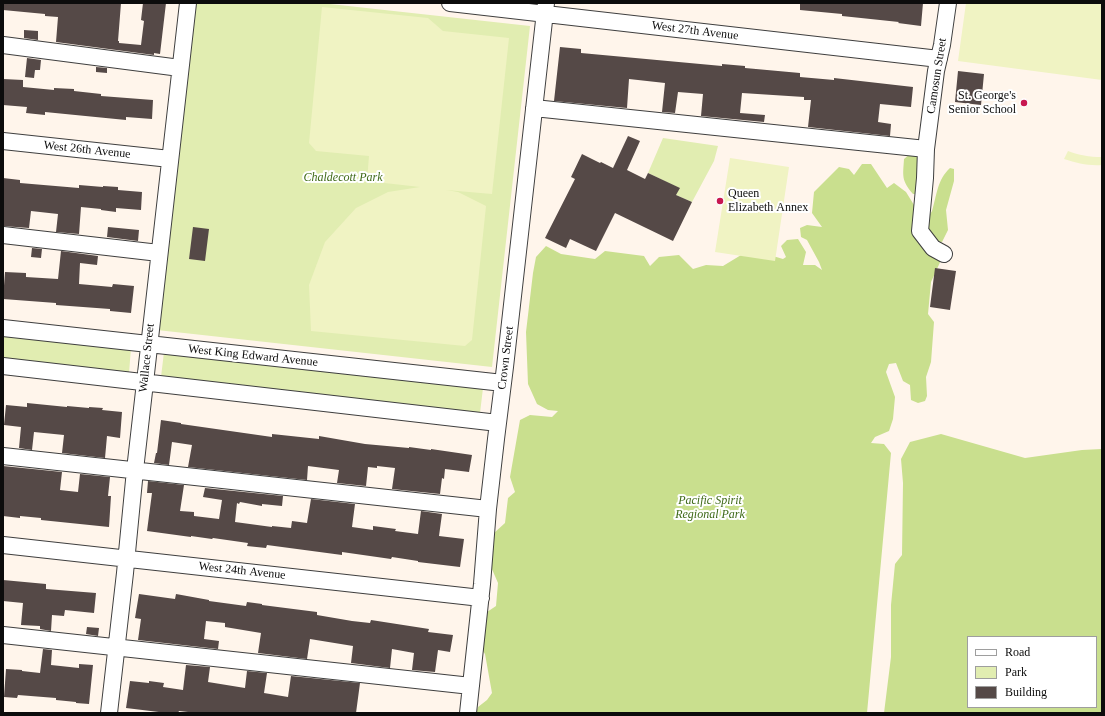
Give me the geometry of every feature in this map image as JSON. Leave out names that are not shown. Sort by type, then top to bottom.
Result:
[{"type":"street","name":"Wallace Street","points":[[109,713],[188,3]]},
{"type":"street","name":"West 27th Avenue","points":[[450,3],[546,8],[939,59]]},
{"type":"street","name":"Camosun Street","points":[[944,254],[933,248],[920,231],[926,149],[936,71],[942,45],[948,3]]},
{"type":"street","name":"Crown Street","points":[[468,713],[481,598],[488,509],[546,8]]},
{"type":"street","points":[[3,45],[180,68]]},
{"type":"street","points":[[534,108],[926,149]]},
{"type":"street","name":"West 26th Avenue","points":[[3,141],[170,159]]},
{"type":"street","points":[[3,235],[159,253]]},
{"type":"street","name":"West King Edward Avenue","points":[[3,328],[503,383]]},
{"type":"street","points":[[3,366],[498,423]]},
{"type":"street","points":[[3,456],[488,509]]},
{"type":"street","name":"West 24th Avenue","points":[[3,545],[481,598]]},
{"type":"street","points":[[3,635],[471,686]]},
{"type":"green space","name":"Chaldecott Park","points":[[194,3],[321,3],[530,26],[492,367],[157,330]]},
{"type":"green space","points":[[966,3],[1102,3],[1102,80],[958,61]]},
{"type":"green space","points":[[322,7],[428,18],[443,31],[509,38],[492,194],[446,190],[458,192],[486,206],[472,340],[465,346],[311,331],[309,285],[325,242],[356,208],[388,192],[420,187],[367,181],[369,156],[316,151],[309,143]]},
{"type":"green space","points":[[663,138],[718,146],[714,161],[692,202],[676,195],[679,188],[648,173]]},
{"type":"green space","points":[[1068,151],[1084,156],[1102,157],[1102,165],[1083,164],[1064,159]]},
{"type":"green space","points":[[911,153],[918,156],[918,194],[913,194],[906,185],[904,178],[904,159]]},
{"type":"green space","points":[[730,158],[789,167],[775,261],[715,252]]},
{"type":"green space","name":"Pacific Spirit Regional Park","points":[[862,164],[871,164],[887,188],[894,183],[906,192],[923,217],[924,221],[932,211],[942,178],[950,168],[954,169],[954,181],[946,210],[948,230],[942,242],[934,241],[942,258],[931,282],[928,314],[934,322],[931,362],[926,377],[927,396],[925,401],[918,403],[911,400],[910,385],[903,381],[896,363],[889,364],[886,372],[895,397],[893,419],[889,431],[875,437],[871,443],[884,444],[891,453],[867,713],[476,713],[478,707],[487,700],[492,693],[485,654],[478,644],[487,612],[496,606],[498,583],[488,560],[494,533],[505,523],[508,498],[515,492],[510,477],[520,420],[530,415],[552,417],[558,411],[548,410],[537,404],[528,384],[526,332],[536,257],[546,246],[561,254],[595,259],[605,251],[644,256],[650,266],[659,257],[679,255],[693,269],[706,265],[723,266],[746,252],[763,253],[783,259],[786,257],[781,246],[787,240],[798,239],[806,252],[803,265],[815,265],[822,270],[807,240],[801,237],[800,228],[807,225],[822,227],[812,213],[814,192],[839,167],[849,169],[854,175]]},
{"type":"green space","points":[[3,333],[131,348],[129,373],[3,359]]},
{"type":"green space","points":[[164,352],[483,388],[480,413],[161,377]]},
{"type":"green space","points":[[941,434],[1025,458],[1082,450],[1102,449],[1102,713],[884,713],[891,657],[891,605],[895,564],[902,555],[903,483],[901,459],[910,442]]},
{"type":"building","points":[[3,3],[121,3],[118,41],[119,43],[141,45],[144,21],[141,20],[143,3],[166,3],[160,54],[154,53],[154,55],[56,42],[58,17],[45,16],[45,14],[3,10]]},
{"type":"building","points":[[800,3],[923,3],[921,26],[898,23],[899,22],[842,16],[842,14],[800,10]]},
{"type":"building","points":[[24,30],[38,31],[38,40],[24,38]]},
{"type":"building","points":[[560,47],[581,49],[581,53],[722,66],[722,64],[745,66],[745,68],[800,73],[800,77],[834,80],[834,78],[913,87],[911,107],[880,104],[878,122],[891,124],[890,136],[808,127],[811,100],[804,100],[804,97],[742,93],[740,113],[765,115],[764,122],[701,116],[703,94],[678,92],[675,113],[662,112],[665,83],[629,79],[627,108],[554,101]]},
{"type":"building","points":[[27,58],[41,60],[40,70],[35,70],[34,78],[25,77]]},
{"type":"building","points":[[96,67],[107,68],[107,73],[96,72]]},
{"type":"building","points":[[958,71],[984,74],[981,105],[955,102]]},
{"type":"building","points":[[3,79],[23,80],[23,87],[54,90],[54,88],[74,89],[74,91],[101,94],[101,96],[153,100],[152,119],[126,117],[126,120],[45,112],[45,115],[26,113],[27,107],[3,105]]},
{"type":"building","points":[[628,136],[640,141],[627,170],[645,179],[648,173],[680,188],[676,195],[692,202],[673,241],[615,213],[596,251],[570,239],[566,248],[545,238],[575,179],[571,177],[582,154],[613,168]]},
{"type":"building","points":[[3,178],[20,180],[20,183],[79,188],[79,185],[118,187],[118,190],[142,192],[141,210],[116,208],[116,212],[81,207],[79,234],[56,232],[58,214],[31,211],[29,228],[3,226]]},
{"type":"building","points":[[108,227],[139,230],[138,241],[107,237]]},
{"type":"building","points":[[193,227],[209,229],[205,261],[189,259]]},
{"type":"building","points":[[32,248],[42,249],[41,258],[31,257]]},
{"type":"building","points":[[61,251],[98,256],[97,265],[80,263],[79,284],[112,287],[113,284],[134,286],[131,313],[110,311],[110,309],[56,305],[56,303],[3,299],[5,272],[26,273],[26,277],[58,279]]},
{"type":"building","points":[[935,268],[956,271],[950,310],[930,307]]},
{"type":"building","points":[[27,403],[67,407],[103,408],[102,410],[122,412],[120,438],[107,436],[105,458],[62,453],[64,435],[34,432],[32,450],[19,448],[21,427],[4,425],[6,405],[27,407]]},
{"type":"building","points":[[161,420],[272,437],[272,434],[319,439],[319,436],[365,444],[431,449],[472,455],[469,472],[445,469],[440,494],[392,489],[395,468],[377,466],[377,468],[368,467],[366,486],[337,483],[339,470],[308,466],[307,480],[188,467],[192,445],[172,442],[169,465],[154,463],[157,453]]},
{"type":"building","points":[[3,466],[62,472],[60,490],[78,492],[80,474],[110,477],[108,496],[111,496],[109,527],[41,520],[41,518],[3,516]]},
{"type":"building","points":[[148,481],[184,485],[180,511],[194,512],[194,516],[219,519],[222,500],[203,497],[205,488],[283,496],[282,506],[262,504],[262,506],[240,502],[239,504],[237,503],[235,522],[272,527],[291,528],[292,521],[307,523],[311,499],[355,504],[352,527],[373,530],[373,526],[418,534],[421,511],[442,514],[439,536],[464,539],[460,567],[392,557],[391,559],[342,552],[342,555],[267,545],[266,548],[247,546],[248,543],[147,531],[152,493],[147,493]]},
{"type":"building","points":[[3,580],[46,584],[46,589],[96,593],[94,613],[65,610],[64,616],[52,615],[51,631],[40,629],[40,626],[21,625],[23,603],[3,601]]},
{"type":"building","points":[[139,594],[175,599],[176,594],[209,601],[246,606],[247,602],[317,612],[317,615],[352,621],[370,623],[371,620],[429,629],[428,632],[453,635],[450,652],[438,650],[435,672],[412,670],[414,653],[392,649],[390,668],[351,663],[353,646],[310,639],[307,659],[258,653],[261,633],[225,627],[225,623],[206,621],[204,639],[219,641],[218,649],[138,640],[141,619],[135,618]]},
{"type":"building","points":[[87,627],[99,628],[98,636],[86,634]]},
{"type":"building","points":[[43,649],[52,650],[51,665],[79,668],[79,664],[93,665],[89,704],[56,700],[56,698],[18,695],[17,698],[4,697],[6,669],[40,673]]},
{"type":"building","points":[[186,665],[210,667],[208,682],[245,688],[247,671],[267,673],[264,693],[288,697],[291,676],[360,683],[356,713],[197,713],[179,711],[178,713],[167,713],[126,708],[130,681],[164,683],[163,687],[183,690]]},
{"type":"place","name":"St. George's Senior School","points":[[1024,103]]},
{"type":"place","name":"Queen Elizabeth Annex","points":[[720,201]]}]
